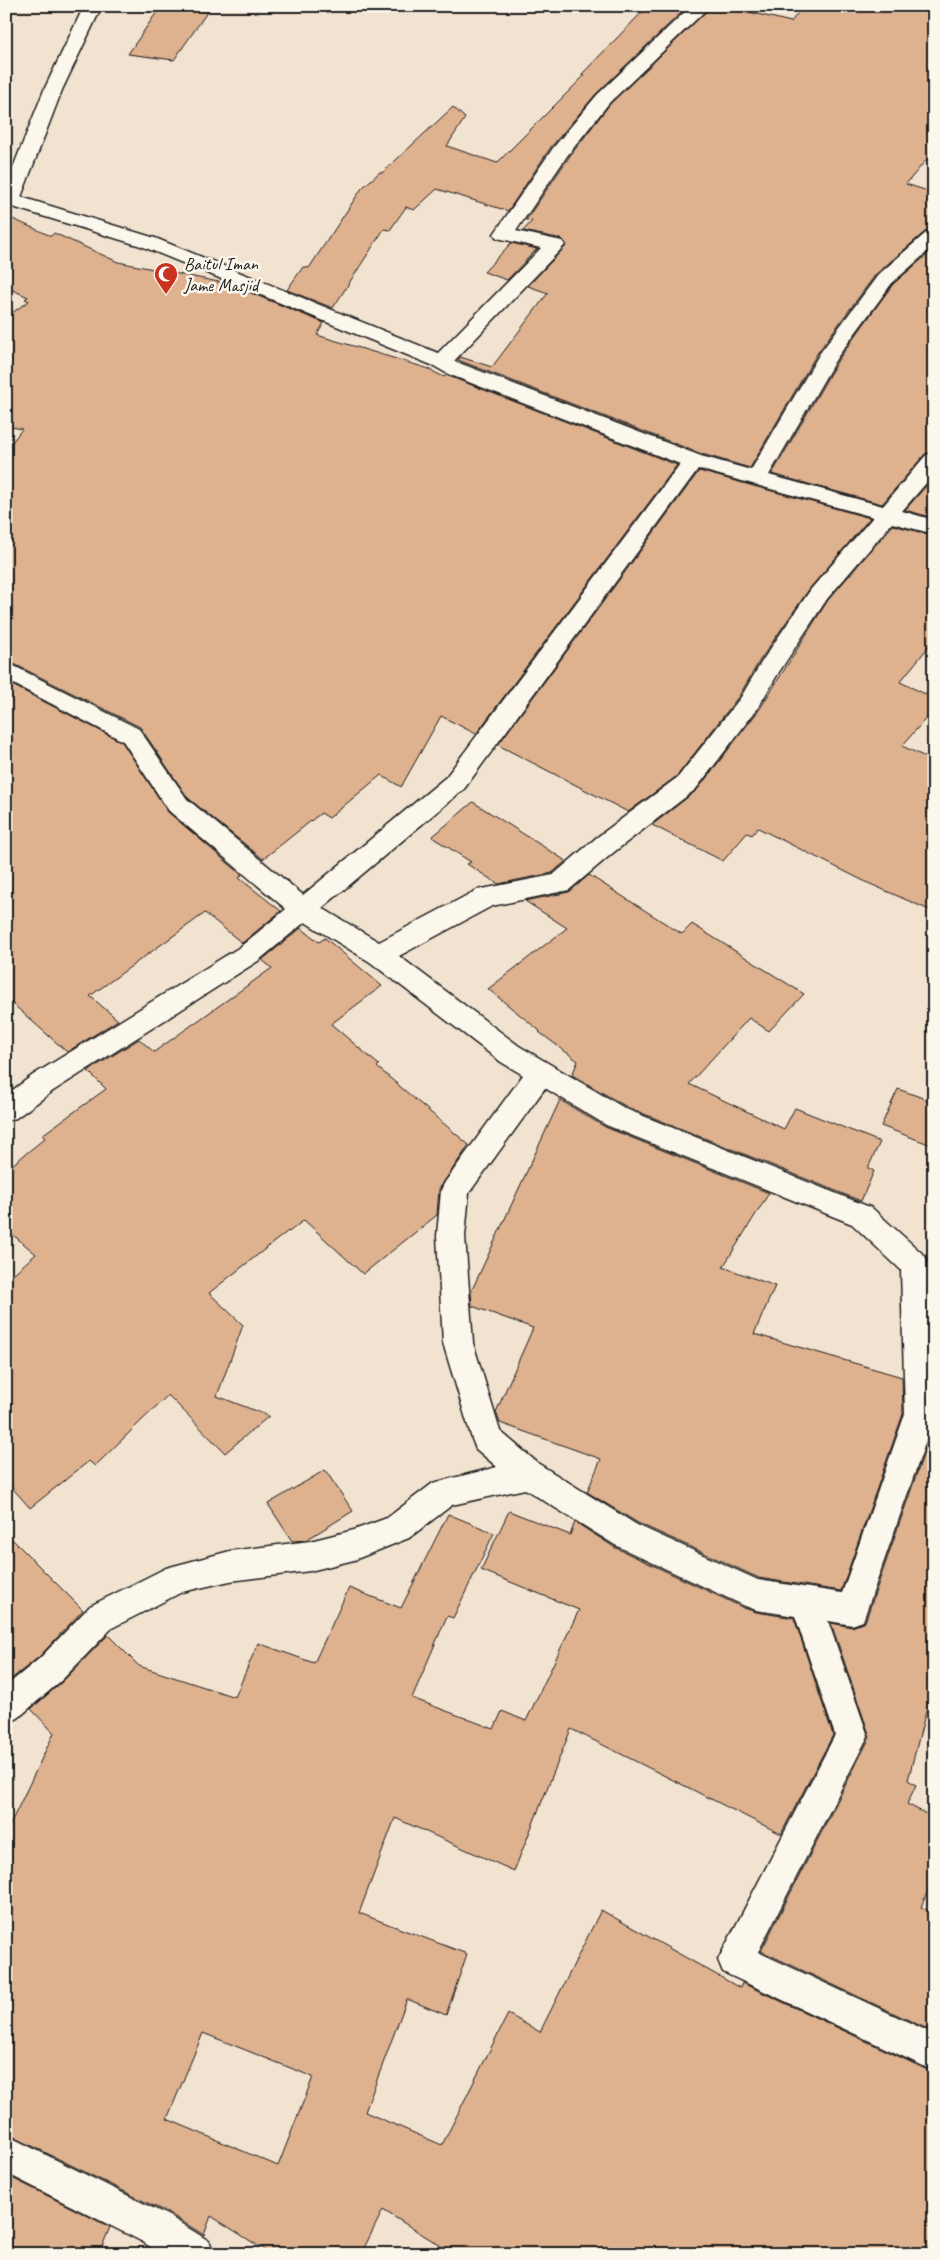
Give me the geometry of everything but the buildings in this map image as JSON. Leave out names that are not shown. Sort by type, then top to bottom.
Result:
[{"type":"street","points":[[93,6],[53,90],[8,199],[148,242],[441,362],[455,370],[693,461],[934,527]]},
{"type":"street","points":[[441,362],[555,245],[504,234],[560,152],[603,99],[700,6]]},
{"type":"street","points":[[756,479],[827,357],[885,279],[934,236]]},
{"type":"street","points":[[379,954],[486,897],[560,883],[605,845],[687,783],[749,703],[819,594],[934,460]]},
{"type":"street","points":[[6,1110],[43,1083],[249,954],[455,783],[693,461]]},
{"type":"street","points":[[6,670],[131,735],[178,805],[303,909],[379,954],[510,1054],[541,1072],[616,1117],[862,1216],[916,1265],[920,1414],[852,1610],[756,1595],[626,1535],[528,1474],[487,1439],[458,1342],[451,1236],[455,1190],[541,1072]]},
{"type":"street","points":[[6,1707],[51,1669],[101,1617],[177,1578],[230,1566],[310,1556],[354,1545],[398,1528],[444,1494],[528,1474]]},
{"type":"street","points":[[806,1603],[852,1736],[735,1960],[934,2052]]},
{"type":"street","points":[[6,2153],[156,2229],[196,2254]]},
{"type":"place","name":"Baitul Iman Jame Masjid","points":[[166,295]]}]
